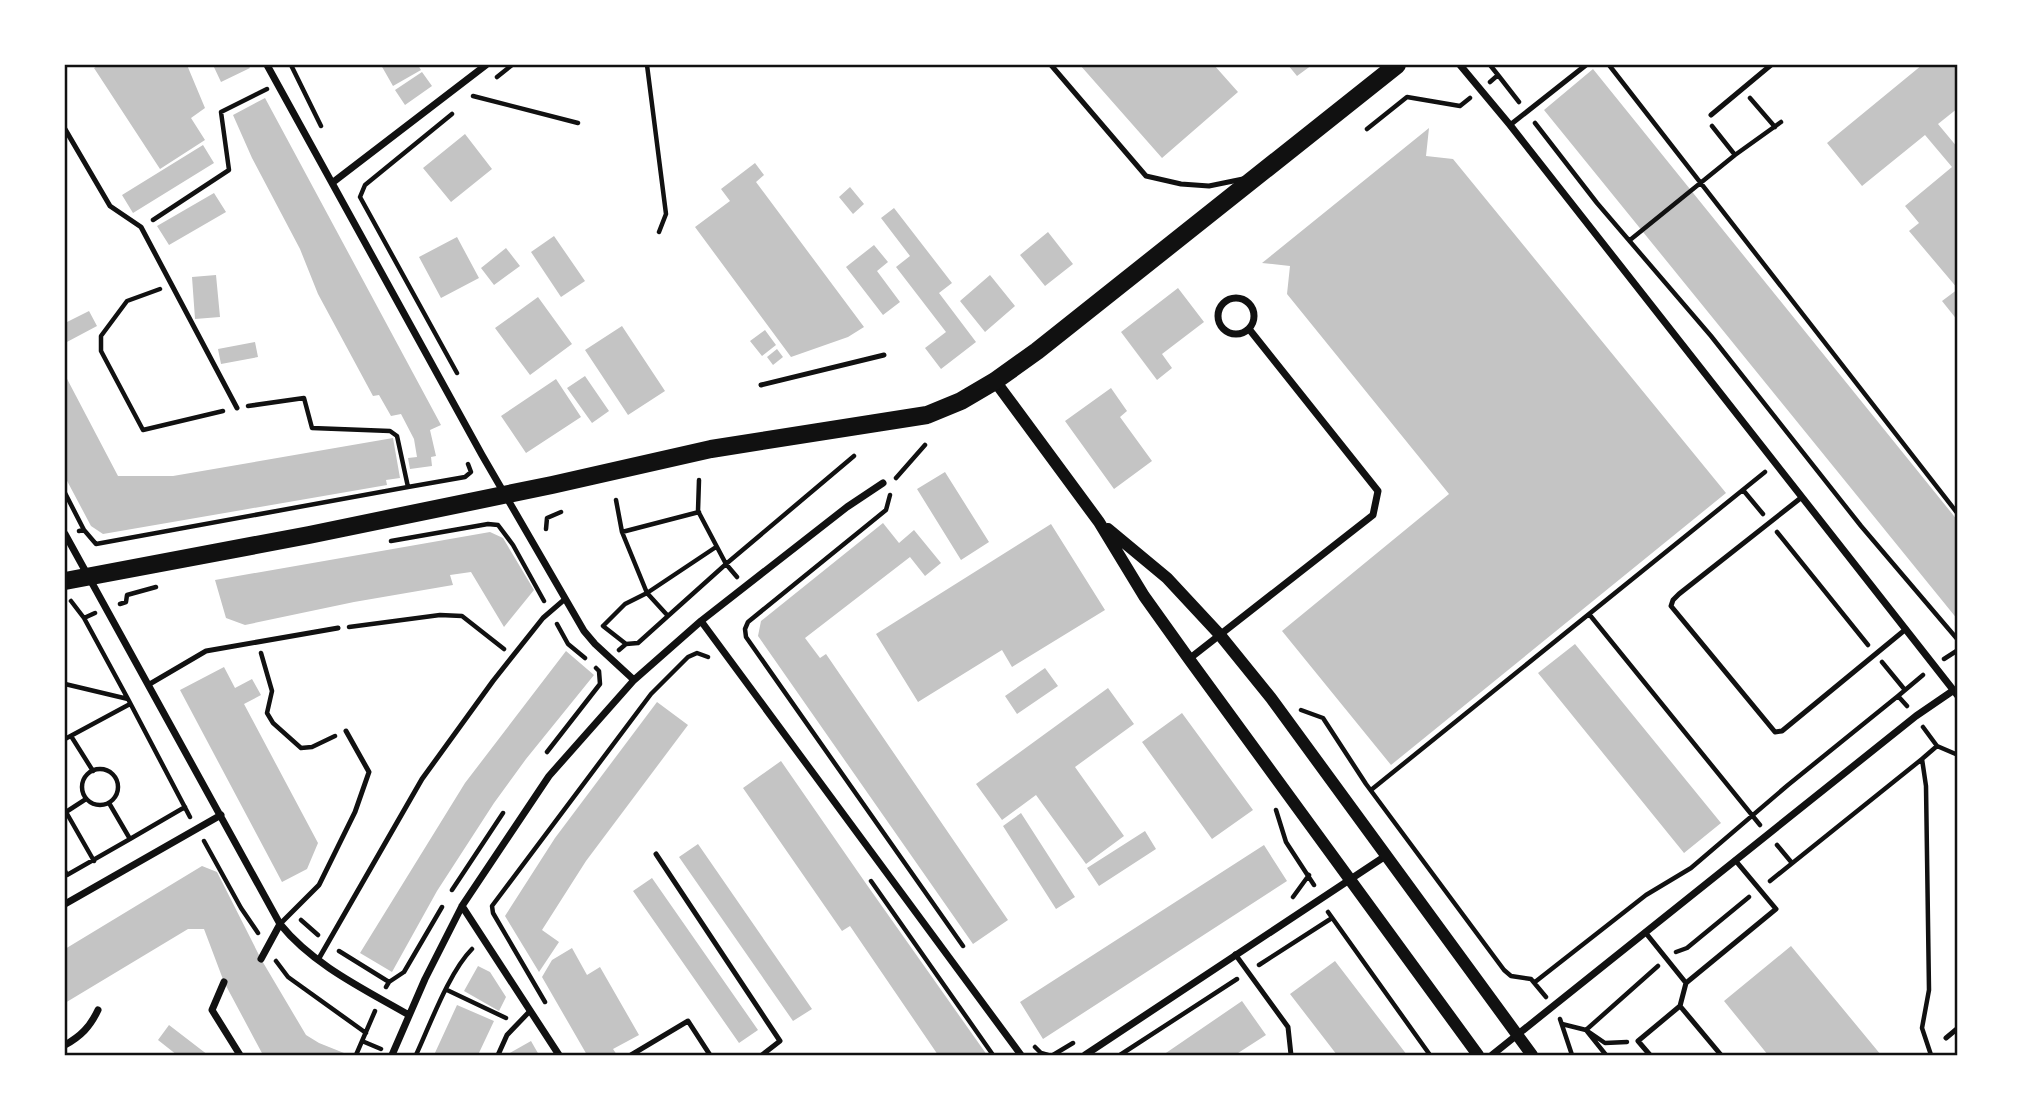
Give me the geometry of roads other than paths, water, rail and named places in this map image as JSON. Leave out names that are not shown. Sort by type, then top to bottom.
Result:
[{"type":"main road","points":[[65,581],[504,494],[711,449],[927,415],[961,401],[995,381],[1081,317],[1394,65]]},
{"type":"street","points":[[267,65],[482,455],[584,631],[634,680]]},
{"type":"street","points":[[332,183],[486,65]]},
{"type":"street","points":[[1460,65],[1956,693],[1916,716],[1492,1055]]},
{"type":"street","points":[[1236,298],[1248,302],[1254,312],[1249,330],[1232,334],[1223,329],[1219,323],[1219,312],[1225,302],[1236,298]]},
{"type":"street","points":[[1189,659],[1373,514],[1378,491],[1249,330]]},
{"type":"street","points":[[995,381],[1099,522],[1144,596],[1189,659],[1478,1055]]},
{"type":"street","points":[[392,1055],[408,1015],[462,906],[549,776],[634,680],[701,621],[869,490],[883,483]]},
{"type":"street","points":[[1099,522],[1167,578],[1220,635],[1271,698],[1532,1055]]},
{"type":"street","points":[[65,534],[280,924],[294,941],[318,960],[408,1015]]},
{"type":"street","points":[[701,621],[1021,1055]]},
{"type":"street","points":[[65,904],[221,815]]},
{"type":"street","points":[[1085,1055],[1387,855]]},
{"type":"street","points":[[462,906],[559,1055]]},
{"type":"street","points":[[261,959],[280,924]]},
{"type":"street","points":[[224,982],[212,1010],[240,1055]]},
{"type":"street","points":[[65,1045],[78,1038],[90,1026],[98,1010]]},
{"type":"lane","points":[[1051,65],[1146,176],[1171,183],[1209,186],[1259,176]]},
{"type":"lane","points":[[1510,125],[1586,65]]},
{"type":"lane","points":[[1712,115],[1771,65]]},
{"type":"lane","points":[[65,129],[110,206],[141,228],[237,408]]},
{"type":"lane","points":[[761,385],[884,355]]},
{"type":"lane","points":[[1802,497],[1679,594],[1671,606],[1775,732],[1782,731],[1906,629]]},
{"type":"lane","points":[[318,960],[422,779],[513,656],[550,611],[565,599]]},
{"type":"lane","points":[[148,685],[206,650],[338,628]]},
{"type":"lane","points":[[280,924],[319,885],[355,812],[369,772],[346,731]]},
{"type":"lane","points":[[656,855],[780,1041],[762,1055]]},
{"type":"lane","points":[[1650,1055],[1638,1041],[1680,1006],[1686,983],[1776,909],[1735,860]]},
{"type":"lane","points":[[1645,932],[1686,983]]},
{"type":"lane","points":[[1235,954],[1287,1027],[1291,1055]]},
{"type":"lane","points":[[1680,1006],[1721,1055]]},
{"type":"lane","points":[[498,1055],[507,1035],[530,1011]]},
{"type":"lane","points":[[631,1055],[688,1021],[710,1055]]},
{"type":"lane","points":[[1946,1038],[1958,1028]]}]
